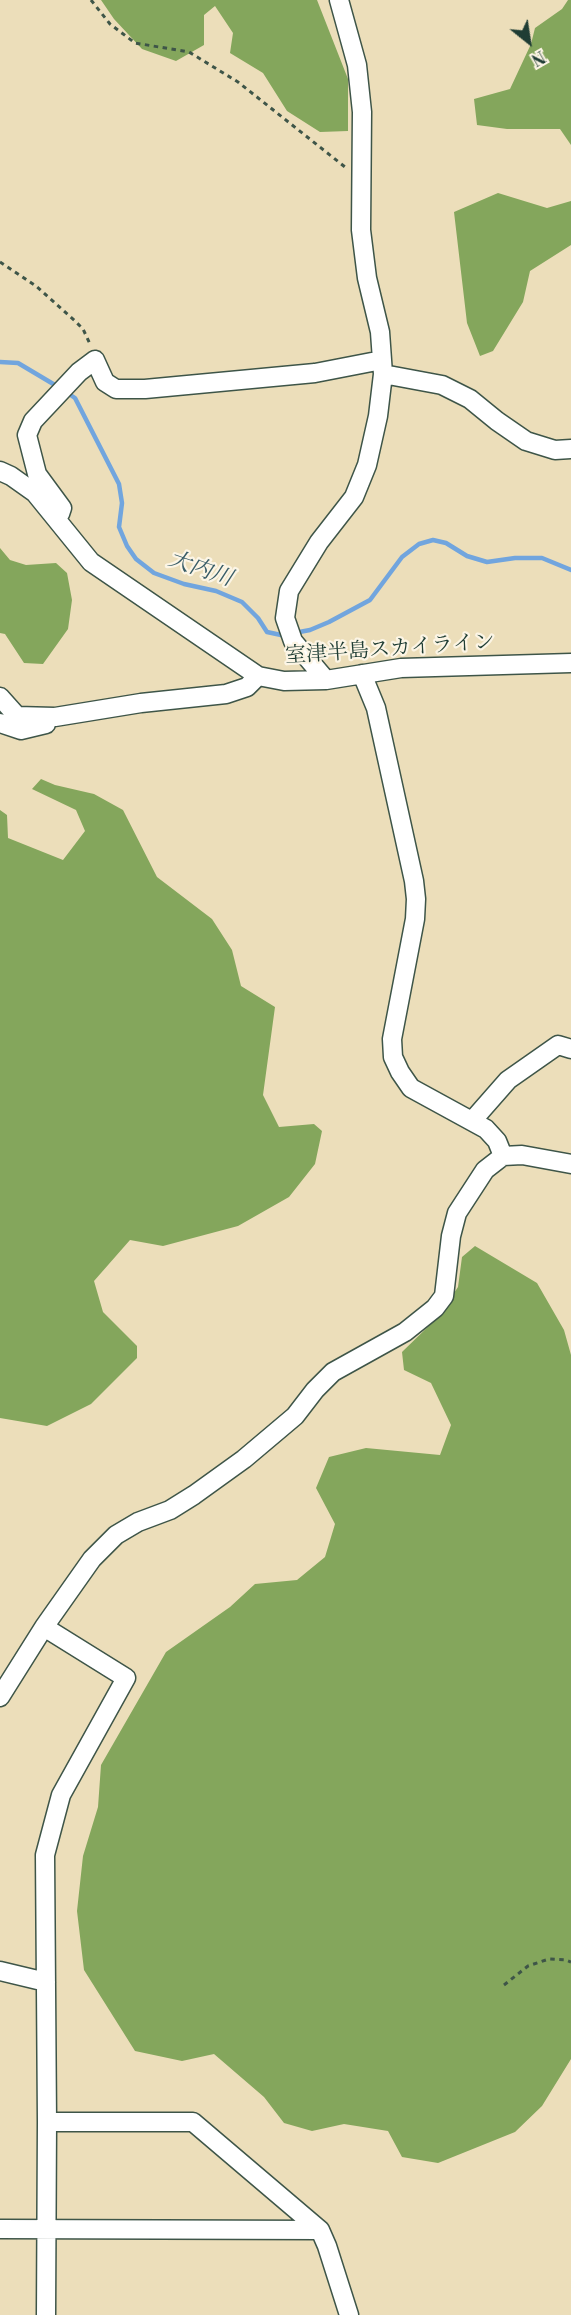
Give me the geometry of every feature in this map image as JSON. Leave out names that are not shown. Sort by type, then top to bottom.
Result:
[{"type":"street","points":[[326,680],[293,641],[285,618],[289,591],[298,574],[354,496],[367,465],[378,416],[382,367],[380,332],[367,278],[361,230],[362,112],[357,65],[339,0]]},
{"type":"street","points":[[58,520],[62,508],[38,474],[27,435],[33,421],[79,372],[95,360],[105,382],[116,389],[145,389],[382,367],[442,385],[470,399],[526,441],[555,450],[571,449]]},
{"type":"street","name":"室津半島スカイライン","points":[[0,471],[35,493],[91,562],[258,676],[284,681],[326,680],[401,668],[571,663]]},
{"type":"street","points":[[362,674],[376,708],[416,899],[415,919],[393,1039],[393,1057],[411,1088],[486,1129],[497,1141],[503,1156]]},
{"type":"street","points":[[0,697],[17,716],[55,717],[141,703],[226,694],[247,687],[258,676]]},
{"type":"street","points":[[0,723],[21,730],[43,726],[55,717]]},
{"type":"street","points":[[472,1120],[508,1080],[558,1045],[571,1049]]},
{"type":"street","points":[[0,1697],[44,1627],[92,1559],[116,1535],[138,1522],[170,1510],[244,1459],[295,1416],[315,1390],[333,1372],[405,1332],[435,1308],[444,1296],[451,1236],[457,1214],[486,1170],[503,1156],[522,1155],[571,1164]]},
{"type":"street","points":[[44,1627],[126,1678],[61,1795],[45,1855],[46,2315]]},
{"type":"street","points":[[0,1971],[46,1982]]},
{"type":"street","points":[[47,2122],[193,2122],[320,2230],[349,2315]]},
{"type":"street","points":[[0,2229],[320,2230]]},
{"type":"path","points":[[91,0],[110,24],[135,43],[189,52],[238,82],[343,166],[362,177]]},
{"type":"path","points":[[0,262],[36,286],[75,321],[92,348],[95,360]]},
{"type":"path","points":[[504,1984],[528,1966],[549,1959],[571,1962]]},
{"type":"green space","points":[[101,0],[317,0],[348,79],[348,131],[320,132],[287,111],[263,73],[230,53],[233,33],[215,6],[204,15],[204,45],[176,61],[142,49],[114,19]]},
{"type":"green space","points":[[568,0],[571,0],[571,145],[560,129],[507,129],[477,125],[474,99],[510,89],[531,44],[535,28],[562,9]]},
{"type":"green space","points":[[498,193],[547,208],[571,201],[571,245],[530,271],[523,302],[493,351],[480,356],[467,323],[454,212]]},
{"type":"green space","points":[[0,548],[10,560],[26,565],[56,563],[67,573],[72,600],[68,629],[43,664],[24,663],[5,634],[0,633]]},
{"type":"green space","points":[[41,779],[55,785],[94,794],[123,810],[157,877],[212,919],[232,950],[241,986],[275,1007],[263,1095],[279,1127],[314,1124],[322,1131],[315,1164],[289,1197],[238,1226],[163,1246],[130,1240],[94,1281],[103,1312],[137,1346],[137,1358],[91,1404],[47,1426],[0,1418],[0,810],[7,815],[8,838],[63,860],[85,831],[76,810],[32,789]]},
{"type":"green space","points":[[475,1246],[537,1283],[564,1330],[571,1355],[571,2059],[542,2106],[515,2132],[438,2163],[402,2157],[388,2131],[344,2124],[312,2131],[284,2123],[264,2097],[214,2054],[182,2061],[135,2051],[84,1970],[77,1911],[83,1856],[98,1807],[101,1765],[166,1652],[230,1607],[255,1584],[297,1580],[325,1557],[335,1524],[316,1488],[329,1457],[366,1448],[440,1455],[451,1425],[431,1383],[404,1370],[402,1352],[438,1317],[458,1287],[462,1257]]},
{"type":"waterway","name":"大内川","points":[[0,362],[18,363],[60,388]]},
{"type":"waterway","name":"大内川","points":[[66,392],[75,398],[119,484],[122,503],[119,527],[127,546],[136,559],[154,573],[184,584],[216,591],[242,602],[258,618],[267,632],[286,634]]},
{"type":"waterway","name":"大内川","points":[[294,633],[310,630],[329,622],[370,600],[402,557],[419,544],[433,540],[446,543],[467,556],[487,562],[515,558],[542,558],[571,570]]}]
